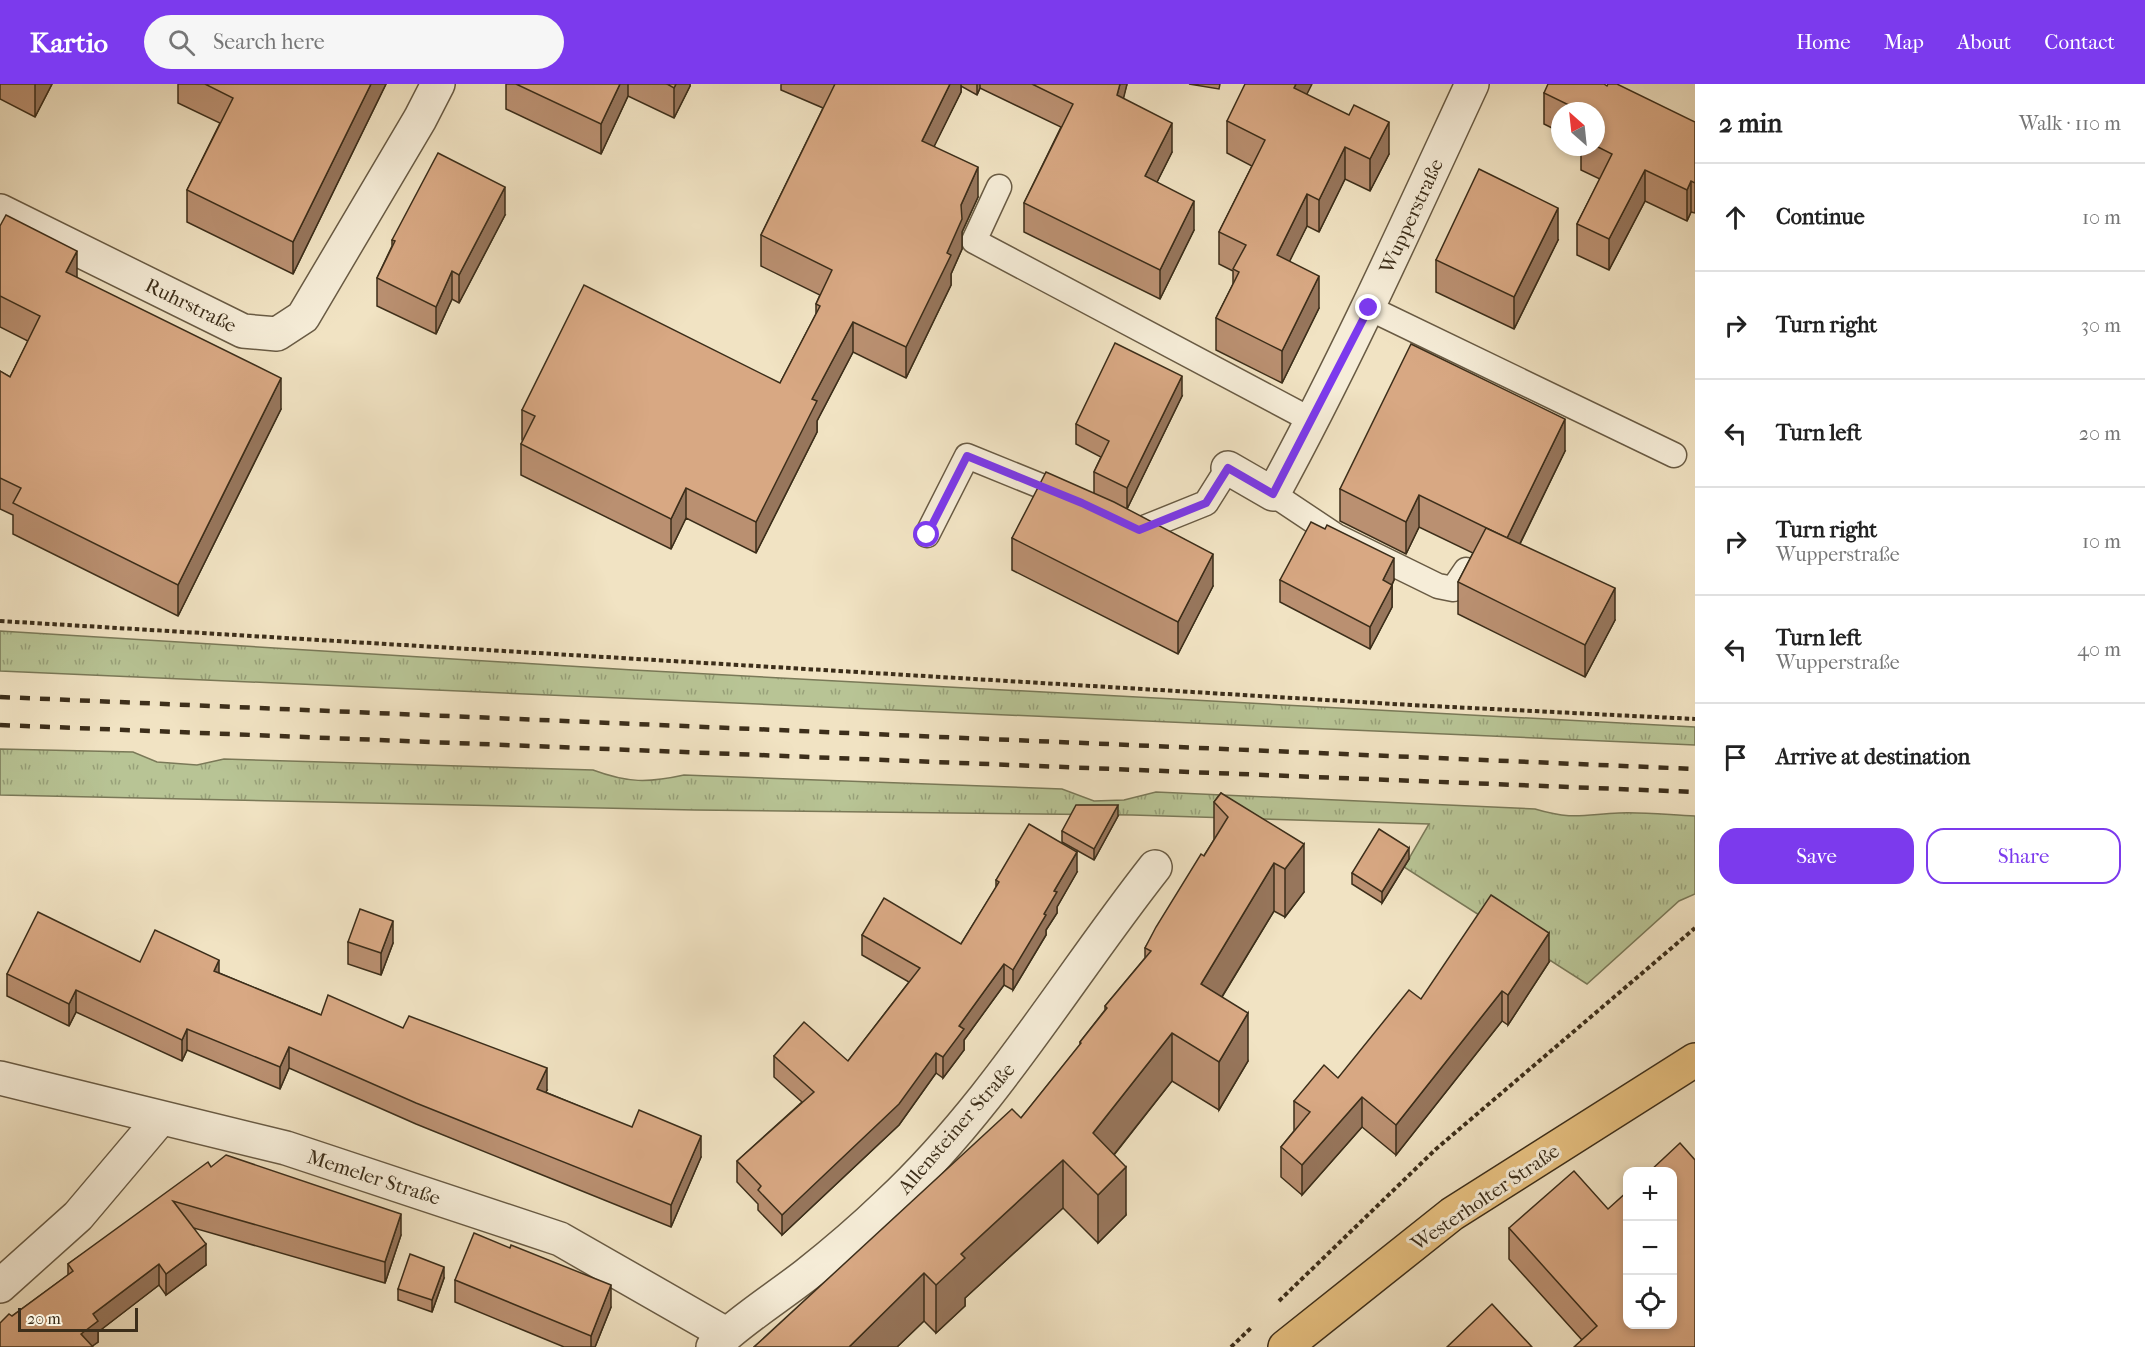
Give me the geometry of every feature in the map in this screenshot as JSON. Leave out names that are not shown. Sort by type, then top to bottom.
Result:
[{"type":"main road","name":"Westerholter Straße","points":[[1285,1347],[1452,1214],[1695,1060]]},
{"type":"street","name":"Ruhrstraße","points":[[0,211],[243,331],[278,334],[303,317],[420,119],[438,84]]},
{"type":"street","name":"Wupperstraße","points":[[1273,494],[1313,421],[1369,308],[1472,84]]},
{"type":"street","points":[[1228,468],[1273,494]]},
{"type":"street","name":"Allensteiner Straße","points":[[719,1340],[807,1274],[889,1204],[986,1099],[1044,1022],[1102,934],[1155,867]]},
{"type":"street","name":"Memeler Straße","points":[[0,1078],[286,1148],[560,1239],[719,1340]]},
{"type":"street","points":[[0,1286],[78,1216],[160,1119]]},
{"type":"lane","points":[[999,187],[974,241],[1313,421]]},
{"type":"lane","points":[[1369,308],[1674,455]]},
{"type":"lane","points":[[927,535],[967,456],[1139,530],[1206,503],[1228,468]]},
{"type":"lane","points":[[1273,494],[1336,536],[1438,586],[1453,590],[1466,570]]},
{"type":"path","points":[[0,621],[1411,705],[1695,719]]},
{"type":"path","points":[[1274,1306],[1436,1149],[1695,928]]},
{"type":"path","points":[[1231,1347],[1257,1322]]},
{"type":"green space","points":[[0,631],[633,670],[1695,727],[1695,745],[0,671]]},
{"type":"green space","points":[[0,749],[133,752],[157,762],[197,765],[224,759],[593,770],[638,780],[684,775],[1062,789],[1094,801],[1124,800],[1156,792],[1535,809],[1568,816],[1647,813],[1695,816],[1695,894],[1679,901],[1587,984],[1404,867],[1429,824],[1132,815],[695,810],[0,795]]},
{"type":"building","points":[[205,84],[371,84],[293,242],[187,190],[233,98]]},
{"type":"building","points":[[516,84],[620,84],[601,124]]},
{"type":"building","points":[[835,84],[950,84],[922,141],[978,167],[961,205],[962,219],[947,253],[951,255],[906,347],[853,322],[812,399],[817,401],[756,522],[686,488],[671,519],[521,444],[535,416],[522,410],[584,285],[780,383],[820,306],[816,304],[832,270],[761,235]]},
{"type":"building","points":[[1032,84],[1120,84],[1117,95],[1172,123],[1145,176],[1194,201],[1160,270],[1024,203],[1073,104]]},
{"type":"building","points":[[1245,84],[1296,84],[1294,88],[1349,115],[1354,105],[1389,122],[1370,159],[1345,147],[1319,200],[1307,194],[1277,255],[1319,276],[1282,351],[1216,318],[1239,272],[1233,269],[1246,245],[1219,232],[1265,140],[1227,121]]},
{"type":"building","points":[[1548,84],[1604,84],[1607,86],[1617,84],[1695,122],[1695,183],[1691,181],[1687,190],[1645,170],[1609,239],[1577,224],[1612,154],[1605,150],[1605,102],[1562,102],[1544,93]]},
{"type":"building","points":[[438,153],[505,187],[459,275],[452,271],[436,307],[377,278],[395,241],[392,240]]},
{"type":"building","points":[[1479,169],[1558,208],[1514,297],[1436,260]]},
{"type":"building","points":[[6,215],[77,251],[66,272],[281,378],[178,585],[13,503],[21,488],[0,478],[0,371],[10,377],[40,316],[0,296],[0,226]]},
{"type":"building","points":[[1115,343],[1182,376],[1127,488],[1094,472],[1109,441],[1076,424]]},
{"type":"building","points":[[1411,344],[1565,419],[1507,538],[1419,495],[1406,522],[1340,489]]},
{"type":"building","points":[[1046,472],[1114,502],[1213,554],[1178,622],[1012,538]]},
{"type":"building","points":[[1311,522],[1325,529],[1327,525],[1394,558],[1383,580],[1392,585],[1370,627],[1280,580]]},
{"type":"building","points":[[1486,528],[1615,588],[1585,645],[1458,582]]},
{"type":"building","points":[[1221,793],[1304,844],[1285,869],[1274,863],[1201,984],[1248,1013],[1219,1062],[1172,1033],[1093,1133],[1126,1167],[1098,1195],[1063,1160],[961,1254],[965,1258],[936,1285],[924,1273],[849,1347],[754,1347],[1012,1109],[1021,1118],[1081,1043],[1107,1008],[1105,1006],[1151,951],[1145,948],[1156,927],[1201,854],[1204,856],[1228,817],[1214,802]]},
{"type":"building","points":[[1076,805],[1118,805],[1094,849],[1062,831]]},
{"type":"building","points":[[1029,824],[1077,852],[1054,891],[1057,892],[1044,914],[1046,915],[1013,970],[1004,964],[959,1026],[964,1029],[943,1057],[936,1053],[899,1104],[782,1215],[758,1190],[761,1186],[737,1161],[814,1092],[774,1056],[804,1022],[848,1061],[920,968],[862,935],[884,898],[961,944],[999,882],[996,880]]},
{"type":"building","points":[[1379,829],[1409,848],[1382,892],[1352,873]]},
{"type":"building","points":[[1491,895],[1549,933],[1508,995],[1502,991],[1396,1125],[1362,1097],[1302,1165],[1281,1147],[1310,1112],[1294,1101],[1324,1065],[1338,1078],[1409,990],[1421,999]]},
{"type":"building","points":[[360,909],[393,921],[381,953],[348,942]]},
{"type":"building","points":[[38,912],[140,962],[155,930],[219,960],[214,971],[321,1015],[328,995],[403,1028],[409,1016],[547,1068],[537,1089],[632,1127],[639,1110],[701,1136],[671,1205],[416,1103],[289,1047],[280,1067],[187,1029],[182,1040],[76,990],[69,1004],[7,974]]},
{"type":"building","points":[[1680,1143],[1695,1160],[1695,1347],[1574,1347],[1597,1326],[1509,1228],[1574,1171],[1608,1209],[1623,1196],[1623,1329],[1677,1329],[1677,1167],[1654,1167]]},
{"type":"building","points":[[226,1155],[401,1214],[385,1262],[173,1201],[206,1244],[166,1274],[159,1264],[93,1314],[98,1321],[81,1334],[93,1347],[0,1347],[0,1323],[9,1314],[12,1316],[73,1271],[68,1264],[208,1162],[211,1167]]},
{"type":"building","points":[[474,1233],[510,1248],[511,1245],[611,1285],[591,1336],[455,1280]]},
{"type":"building","points":[[410,1254],[444,1267],[432,1300],[398,1289]]},
{"type":"building","points":[[1492,1304],[1532,1347],[1447,1347]]},
{"type":"railway","points":[[0,697],[1695,769]]},
{"type":"railway","points":[[0,725],[1695,792]]},
{"type":"route","points":[[927,535],[967,456],[1082,503],[1139,530],[1206,503],[1228,468],[1273,494],[1313,421],[1369,308]]}]
